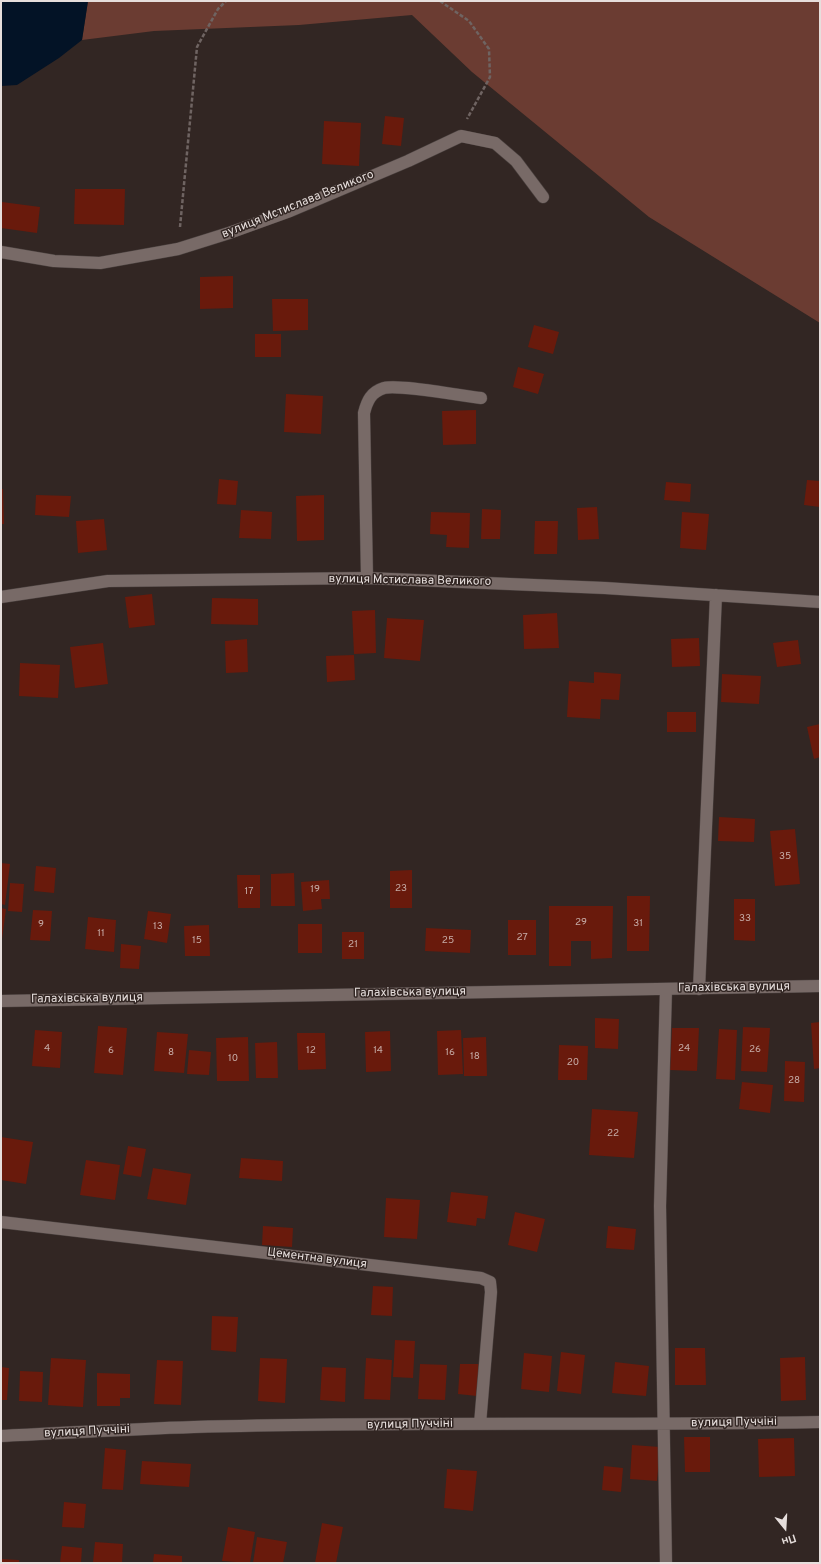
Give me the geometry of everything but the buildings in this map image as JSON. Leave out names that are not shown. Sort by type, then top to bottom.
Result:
[{"type":"street","name":"вулиця Мстислава Великого","points":[[1,252],[54,261],[100,263],[178,249],[229,234],[290,211],[408,161],[461,136]]},
{"type":"street","points":[[461,136],[495,143],[516,161],[542,197]]},
{"type":"street","points":[[367,578],[364,413],[367,401],[373,393],[384,388],[481,398]]},
{"type":"street","name":"вулиця Мстислава Великого","points":[[1,597],[108,581],[367,578],[605,588],[820,602]]},
{"type":"street","points":[[699,989],[716,595]]},
{"type":"street","name":"Галахівська вулиця","points":[[1,1001],[820,986]]},
{"type":"street","points":[[666,989],[660,1206],[666,1563]]},
{"type":"street","name":"Цементна вулиця","points":[[1,1222],[481,1278],[490,1282],[491,1292],[480,1424]]},
{"type":"street","name":"вулиця Пуччіні","points":[[1,1436],[194,1427],[480,1424],[663,1425],[820,1422]]},
{"type":"path","points":[[178,249],[197,47],[218,10],[226,1]]},
{"type":"path","points":[[440,1],[469,21],[489,49],[490,77],[469,114],[461,136]]},
{"type":"shaded area","points":[[88,1],[820,1],[820,323],[649,217],[472,72],[412,15],[299,25],[154,31],[82,40]]},
{"type":"water","points":[[1,1],[88,1],[82,40],[59,58],[17,85],[1,86]]}]
